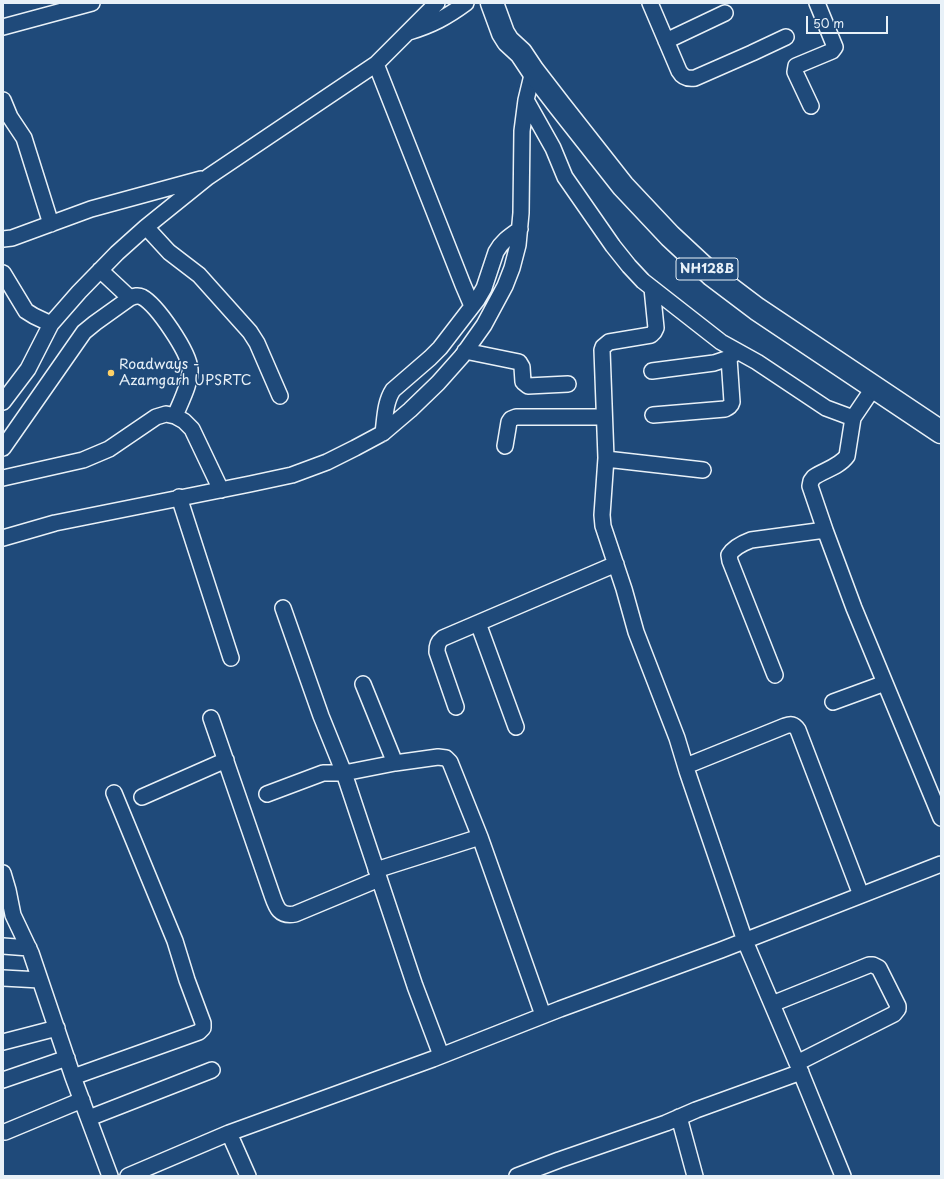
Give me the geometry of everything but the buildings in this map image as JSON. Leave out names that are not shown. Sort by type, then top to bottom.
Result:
[{"type":"highway","name":"NH128B","points":[[492,3],[503,33],[508,41],[527,62],[623,186],[670,236],[712,275],[757,309],[941,432]]},
{"type":"highway","name":"NH128B","points":[[508,3],[527,62]]},
{"type":"street","points":[[3,27],[91,3]]},
{"type":"street","points":[[3,402],[28,369],[52,324],[79,292],[117,253],[146,227],[208,177],[376,64],[436,3]]},
{"type":"street","points":[[406,33],[436,22],[466,3]]},
{"type":"street","points":[[650,3],[681,75],[689,78],[695,78],[786,37]]},
{"type":"street","points":[[811,106],[795,72],[795,68],[796,66],[832,51],[835,47],[817,3]]},
{"type":"street","points":[[666,41],[725,13]]},
{"type":"street","points":[[3,538],[55,523],[179,497],[221,490],[292,474],[327,462],[383,433],[410,410],[438,383],[465,352],[484,325],[505,286],[512,268],[518,245],[520,229],[522,132],[526,100],[527,62]]},
{"type":"street","points":[[376,64],[472,306]]},
{"type":"street","points":[[3,100],[10,117],[24,138],[52,224]]},
{"type":"street","points":[[526,100],[552,148],[565,177],[622,258],[636,274],[714,337],[733,355],[757,362],[826,408],[853,418]]},
{"type":"street","points":[[3,239],[12,238],[91,209],[208,177]]},
{"type":"street","points":[[146,227],[169,252],[199,275],[250,332],[257,343],[280,396]]},
{"type":"street","points":[[383,433],[389,395],[440,348],[481,295],[496,252],[500,245],[504,240],[520,229]]},
{"type":"street","points":[[100,270],[130,298]]},
{"type":"street","points":[[3,273],[26,311],[52,324]]},
{"type":"street","points":[[652,288],[656,328],[654,332],[651,335],[609,342],[602,350],[606,459],[602,515],[606,535],[636,632],[677,738],[745,941],[843,1176]]},
{"type":"street","points":[[3,448],[84,332],[130,298],[136,296],[143,298],[151,305],[173,332],[187,358],[190,371],[189,378],[175,416]]},
{"type":"street","points":[[465,352],[519,362],[522,367],[523,382],[528,386],[568,384]]},
{"type":"street","points":[[652,371],[714,363],[733,355]]},
{"type":"street","points":[[653,415],[725,409],[729,407],[732,404],[733,355]]},
{"type":"street","points":[[874,387],[853,418],[847,456],[840,463],[814,477],[810,486],[854,608],[941,818]]},
{"type":"street","points":[[3,478],[83,460],[109,448],[156,417],[166,414],[175,416],[184,421],[192,429],[221,490]]},
{"type":"street","points":[[505,446],[509,422],[511,419],[516,417],[604,417]]},
{"type":"street","points":[[606,459],[703,470]]},
{"type":"street","points":[[179,497],[231,658]]},
{"type":"street","points":[[775,675],[730,561],[729,555],[742,544],[751,540],[825,530]]},
{"type":"street","points":[[456,707],[437,652],[437,645],[443,638],[616,564]]},
{"type":"street","points":[[283,608],[321,716],[344,774],[415,986],[441,1055]]},
{"type":"street","points":[[478,623],[516,727]]},
{"type":"street","points":[[833,702],[885,683]]},
{"type":"street","points":[[363,684],[395,762]]},
{"type":"street","points":[[212,718],[275,904],[283,914],[295,914],[377,875],[480,837]]},
{"type":"street","points":[[686,766],[790,724],[793,725],[798,730],[861,895]]},
{"type":"street","points":[[267,794],[319,774],[344,774],[395,762],[438,757],[449,760],[480,837],[543,1016]]},
{"type":"street","points":[[142,797],[226,760]]},
{"type":"street","points":[[73,1077],[199,1032],[204,1026],[187,980],[175,941],[114,793]]},
{"type":"street","points":[[128,1176],[229,1133],[745,941],[941,864]]},
{"type":"street","points":[[3,873],[8,890],[8,909],[13,915],[29,948],[73,1077],[110,1176]]},
{"type":"street","points":[[3,946],[29,948]]},
{"type":"street","points":[[517,1176],[679,1117],[799,1068],[894,1014],[898,1009],[898,1006],[879,968],[874,965],[869,965],[772,1004]]},
{"type":"street","points":[[3,978],[40,980]]},
{"type":"street","points":[[3,1042],[57,1028]]},
{"type":"street","points":[[3,1080],[67,1058]]},
{"type":"street","points":[[89,1118],[212,1070]]},
{"type":"street","points":[[5,1132],[82,1100]]},
{"type":"street","points":[[679,1117],[696,1176]]},
{"type":"street","points":[[229,1133],[248,1176]]},
{"type":"place","name":"Roadways - Azamgarh UPSRTC","points":[[111,373]]}]
